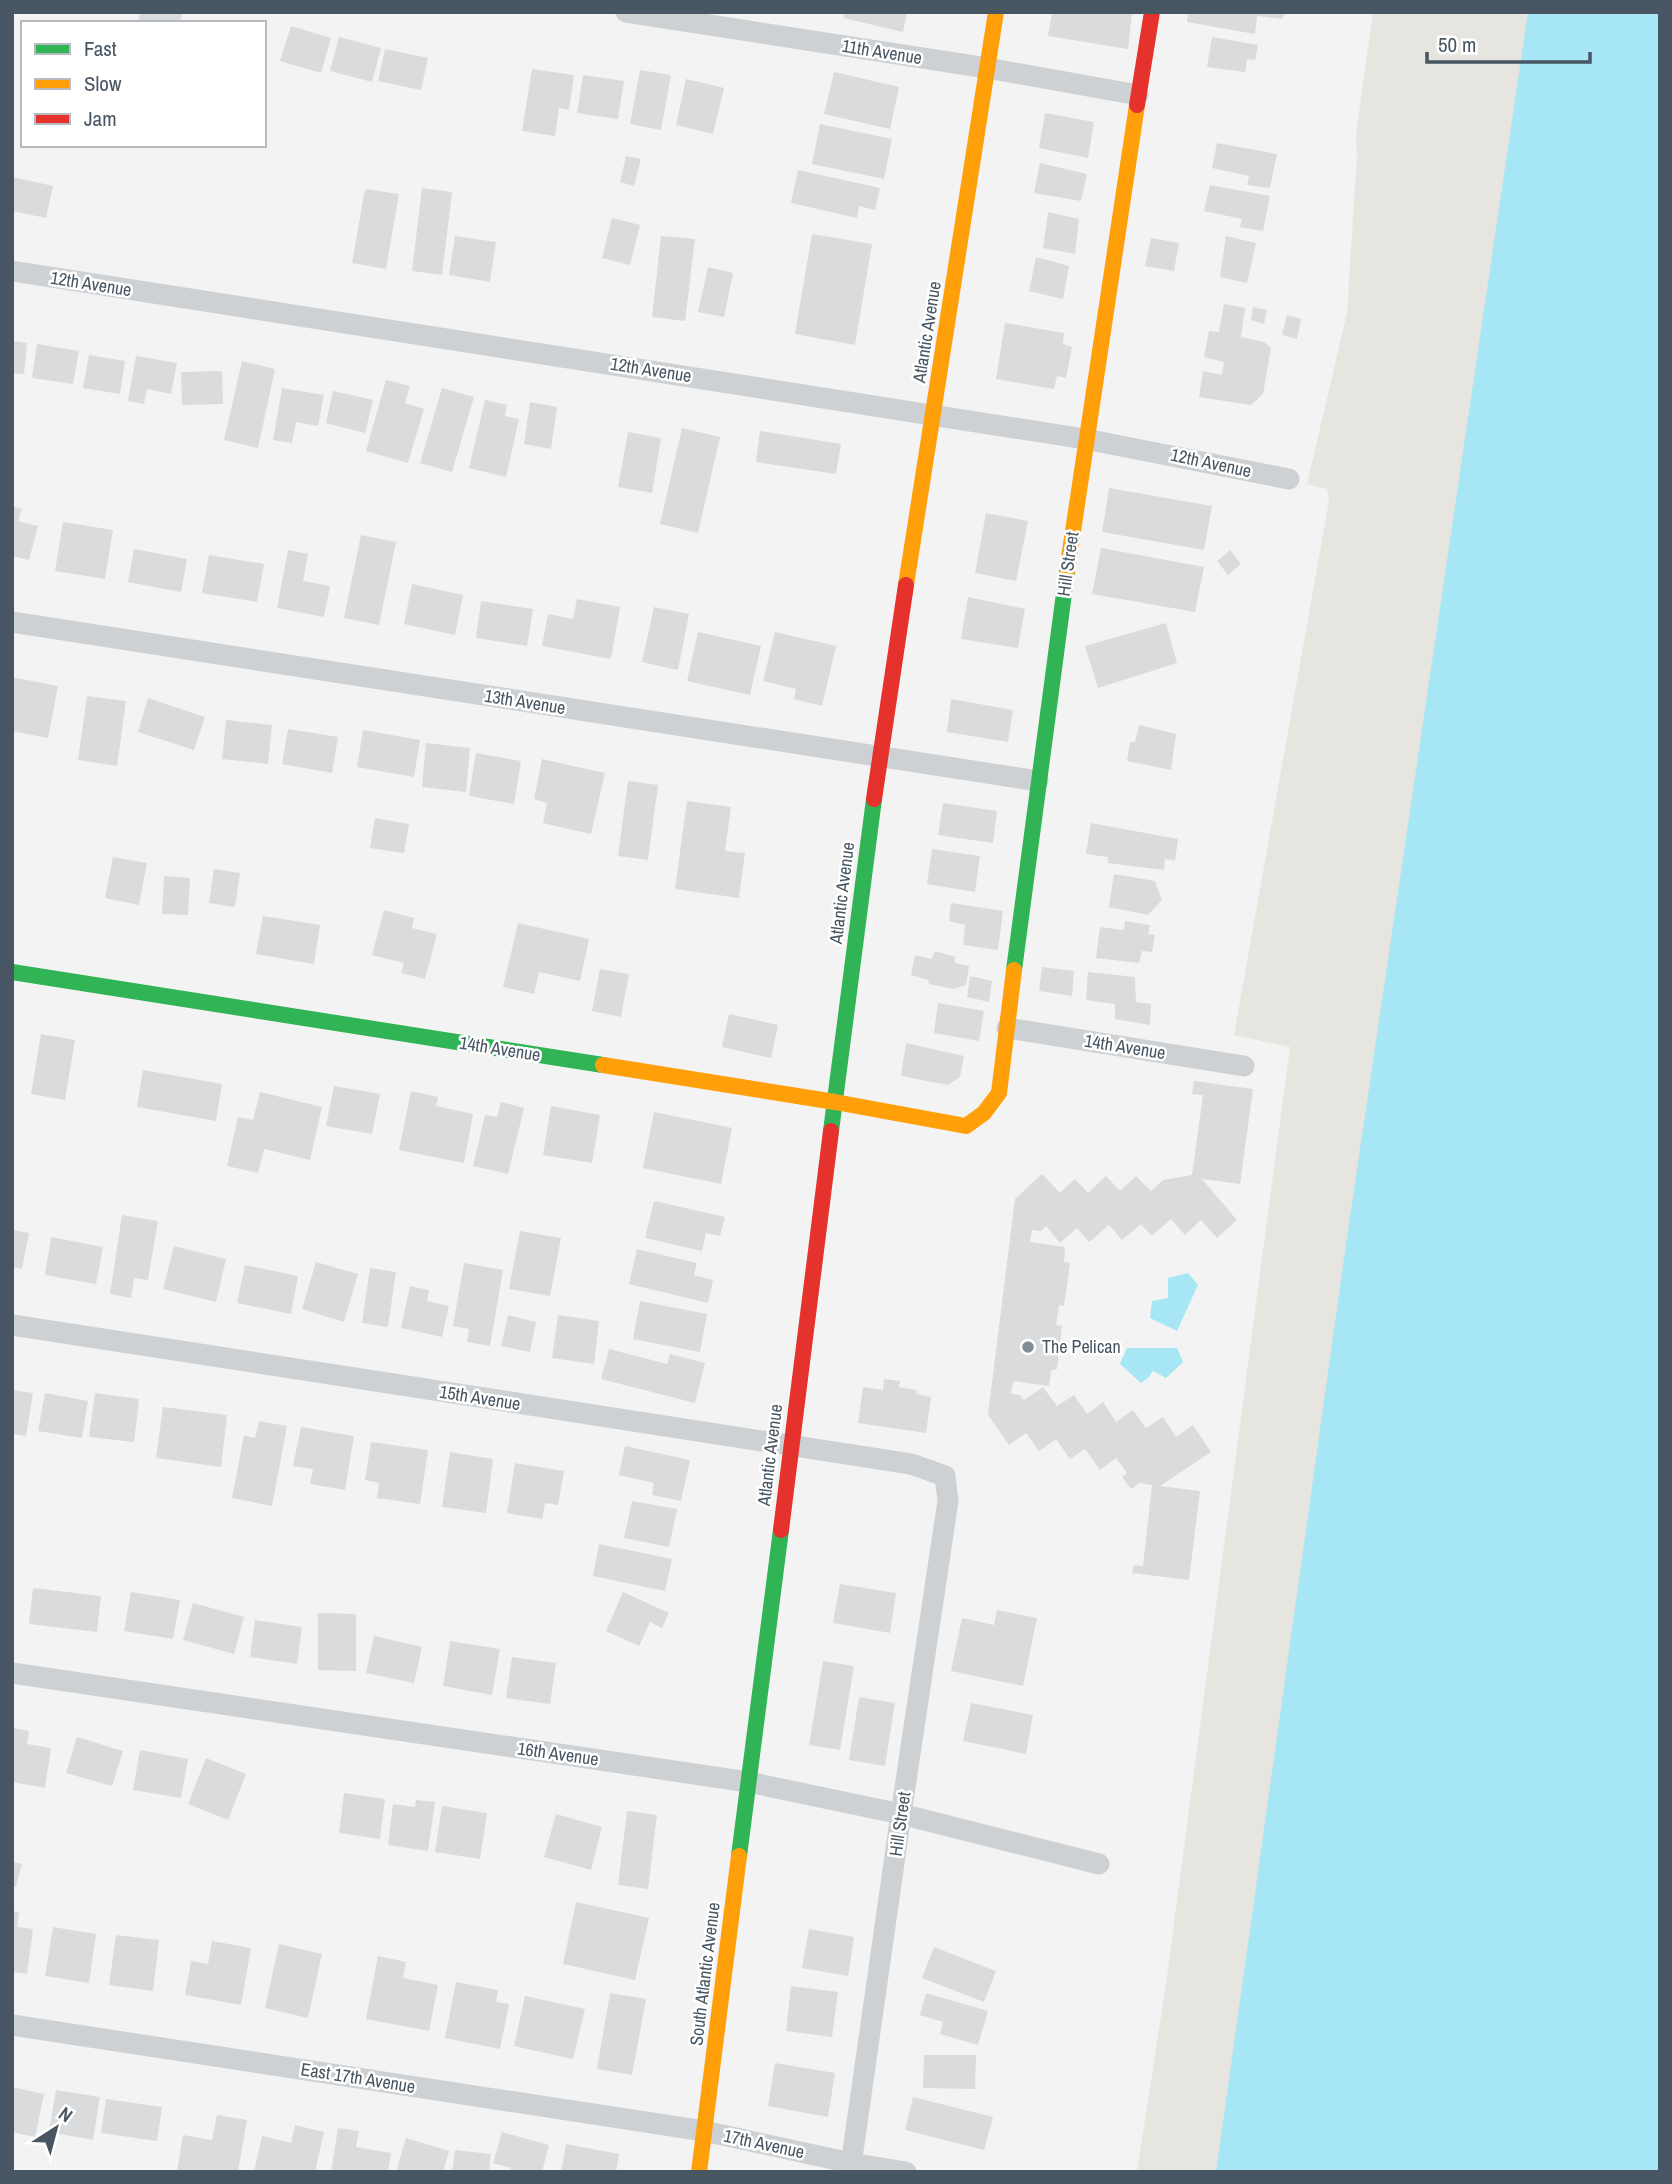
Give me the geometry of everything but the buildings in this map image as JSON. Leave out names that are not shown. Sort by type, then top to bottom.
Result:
[{"type":"main road","name":"Atlantic Avenue","points":[[748,1782],[879,757],[996,12]]},
{"type":"main road","name":"Hill Street","points":[[984,1113],[999,1093],[1085,439],[1152,12]]},
{"type":"main road","name":"14th Avenue","points":[[12,972],[835,1102],[966,1126],[984,1113]]},
{"type":"main road","name":"South Atlantic Avenue","points":[[699,2172],[748,1782]]},
{"type":"street","name":"11th Avenue","points":[[626,12],[988,68],[1138,95]]},
{"type":"street","name":"12th Avenue","points":[[12,271],[933,414],[1085,439],[1289,480]]},
{"type":"street","name":"13th Avenue","points":[[12,622],[1038,781]]},
{"type":"street","name":"14th Avenue","points":[[1007,1028],[1244,1066]]},
{"type":"street","name":"15th Avenue","points":[[12,1325],[911,1464],[945,1476]]},
{"type":"street","name":"Hill Street","points":[[851,2167],[948,1501],[945,1476]]},
{"type":"street","name":"16th Avenue","points":[[12,1673],[748,1782],[901,1814],[1099,1864]]},
{"type":"street","name":"East 17th Avenue","points":[[12,2025],[704,2131]]},
{"type":"street","name":"17th Avenue","points":[[704,2131],[851,2167],[906,2172]]},
{"type":"sand","points":[[1373,12],[1660,12],[1660,2172],[1137,2172],[1166,1984],[1290,1047],[1234,1035],[1329,501],[1327,489],[1307,484],[1347,313],[1356,134]]},
{"type":"water","points":[[1528,12],[1660,12],[1660,2172],[1216,2172],[1346,1244]]},
{"type":"water","points":[[1188,1273],[1198,1285],[1177,1331],[1150,1318],[1152,1301],[1168,1298],[1168,1278]]},
{"type":"water","points":[[1127,1348],[1177,1348],[1183,1362],[1166,1378],[1153,1371],[1141,1383],[1120,1364]]},
{"type":"traffic: fast","points":[[1014,970],[1067,571]]},
{"type":"traffic: fast","points":[[831,1131],[874,799]]},
{"type":"traffic: fast","points":[[12,972],[603,1065]]},
{"type":"traffic: fast","points":[[739,1856],[781,1530]]},
{"type":"traffic: slow","points":[[906,585],[996,12]]},
{"type":"traffic: slow","points":[[1067,571],[1137,105]]},
{"type":"traffic: slow","points":[[603,1065],[966,1126],[984,1113],[999,1093],[1014,970]]},
{"type":"traffic: slow","points":[[699,2172],[739,1856]]},
{"type":"traffic: jam","points":[[1137,105],[1152,12]]},
{"type":"traffic: jam","points":[[874,799],[906,585]]},
{"type":"traffic: jam","points":[[781,1530],[831,1131]]},
{"type":"place","name":"The Pelican","points":[[1028,1347]]}]
